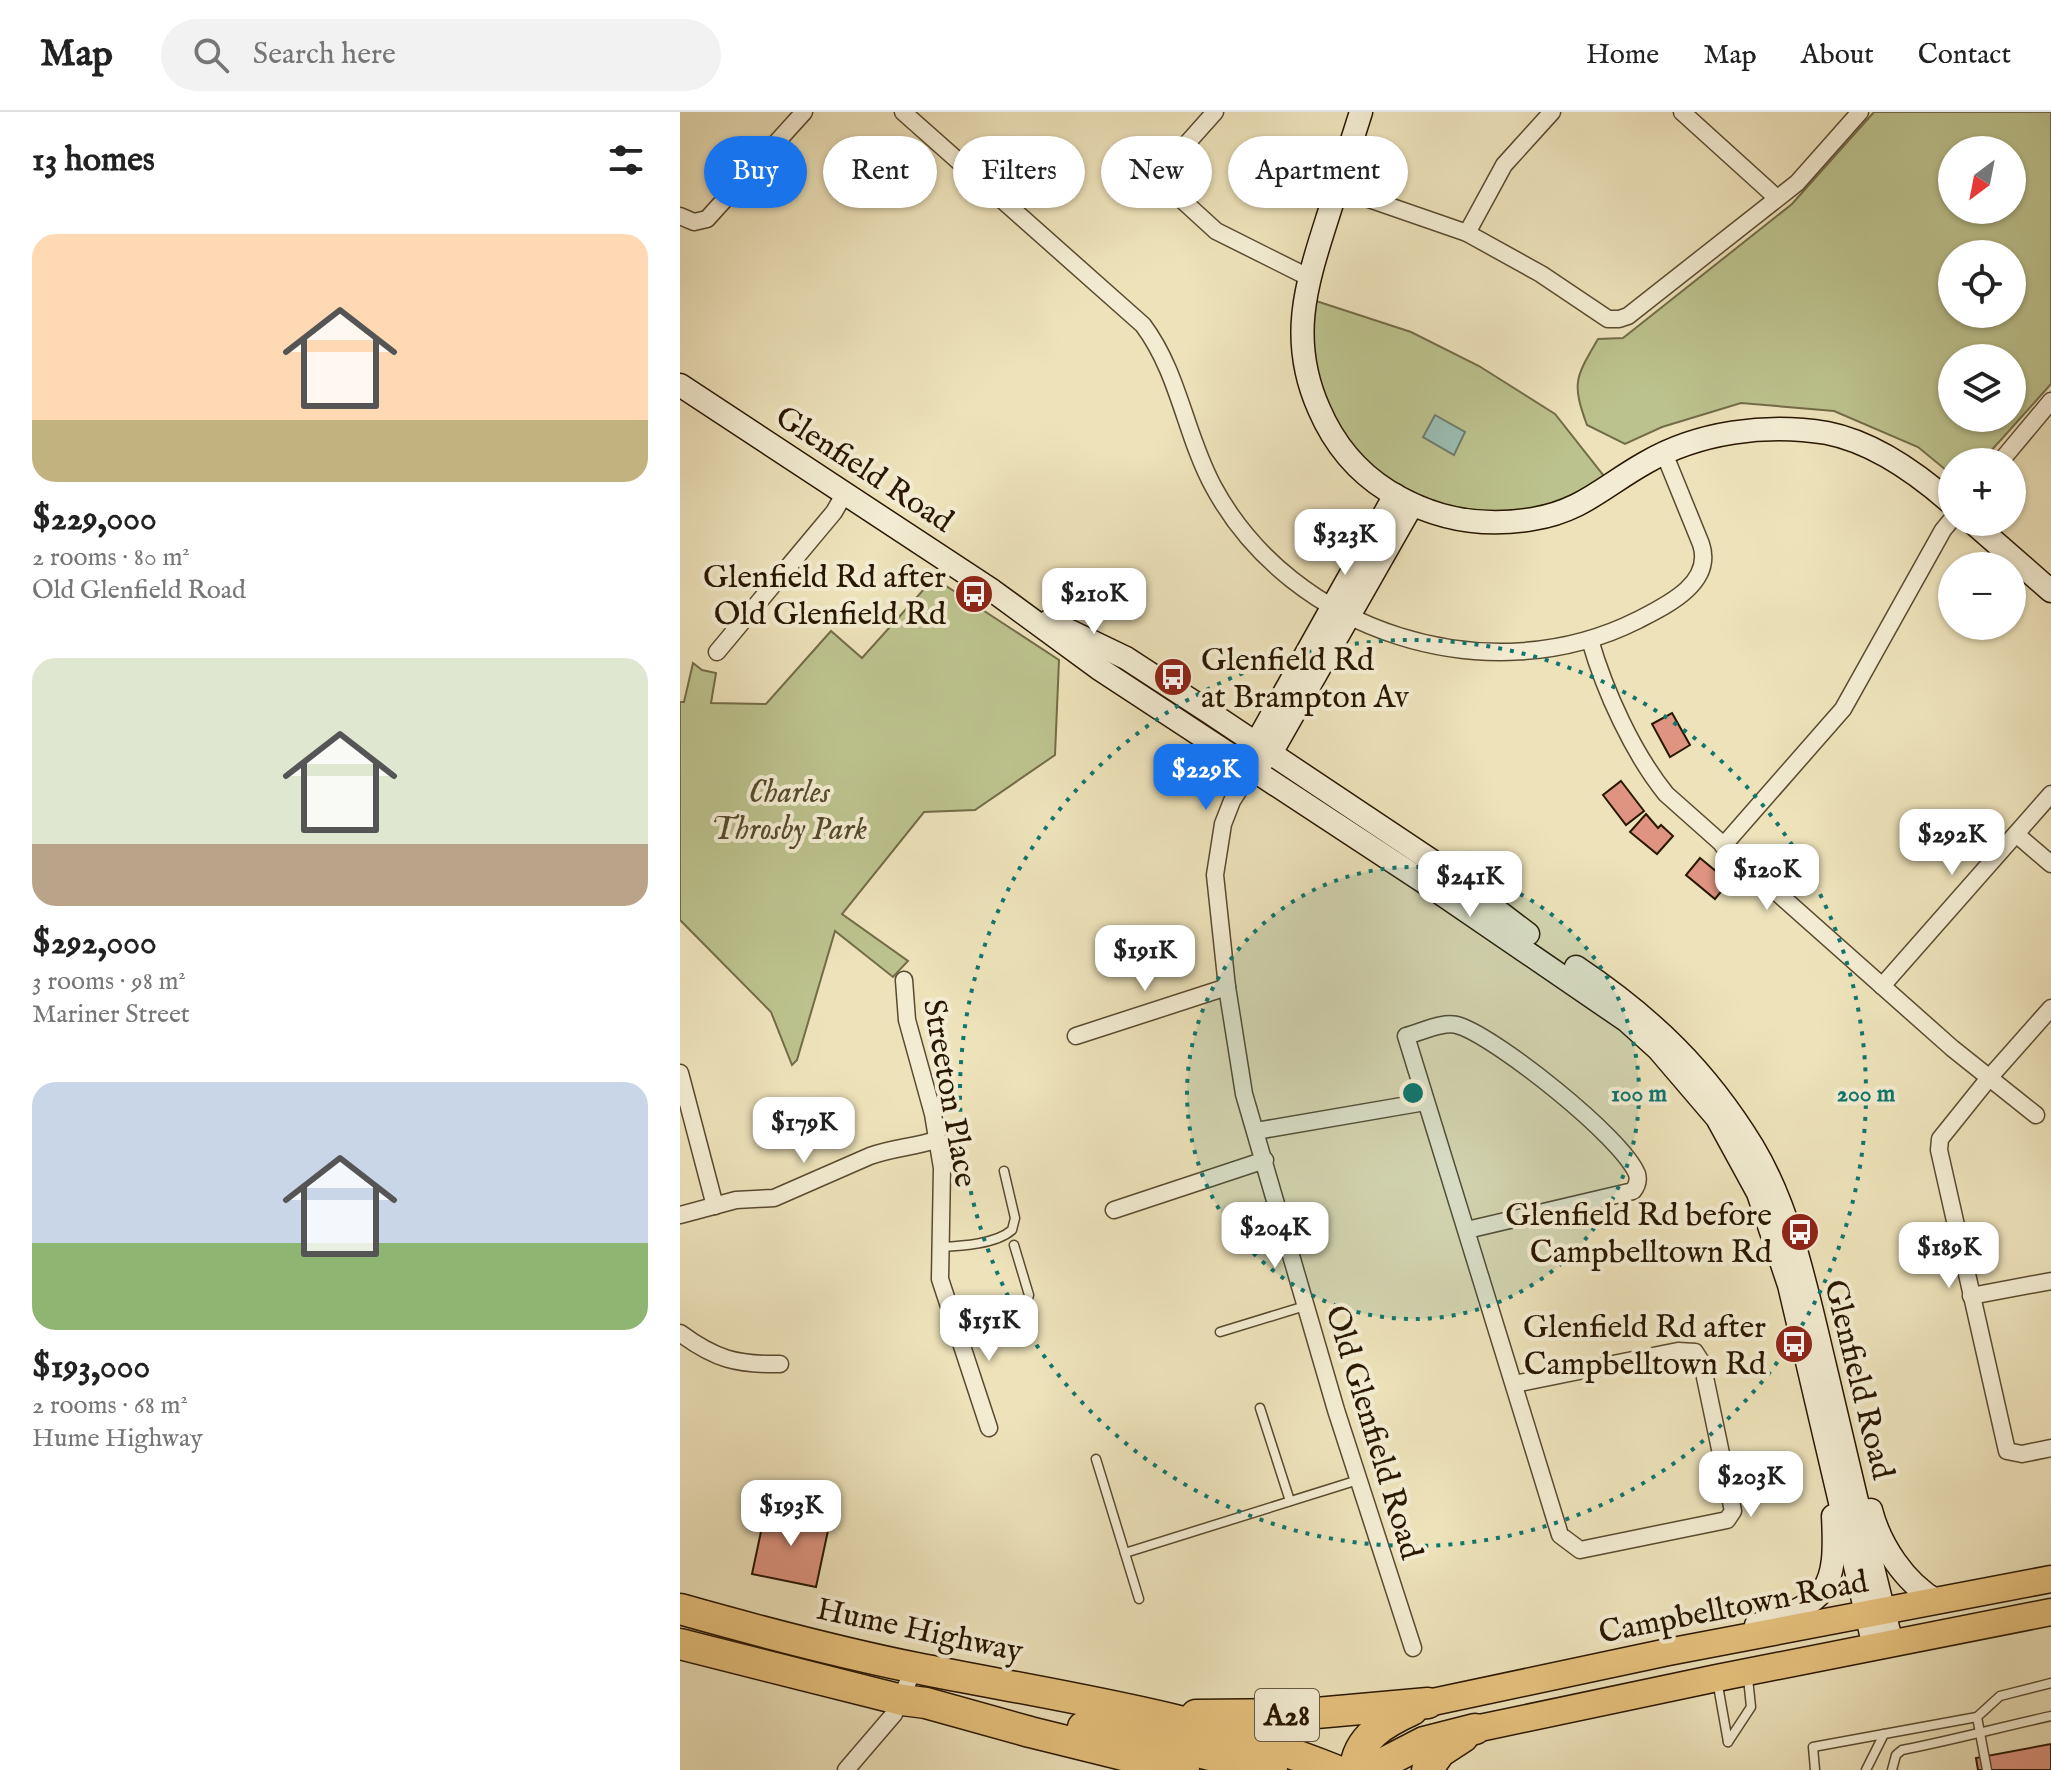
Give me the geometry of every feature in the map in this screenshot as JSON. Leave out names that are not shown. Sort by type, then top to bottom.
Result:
[{"type":"highway","name":"Hume Highway","points":[[680,1609],[914,1668],[1146,1714]]},
{"type":"highway","points":[[680,1644],[914,1702],[1141,1765],[1184,1770]]},
{"type":"highway","points":[[914,1702],[1115,1732],[1272,1770]]},
{"type":"highway","points":[[1355,1770],[1359,1753],[1377,1730],[1428,1703]]},
{"type":"highway","name":"A28","points":[[1146,1714],[1305,1714],[1428,1703]]},
{"type":"highway","name":"A28","points":[[1146,1714],[1257,1742],[1335,1770]]},
{"type":"highway","points":[[1370,1770],[1424,1742],[1475,1729]]},
{"type":"highway","points":[[1427,1770],[1440,1752],[1475,1729]]},
{"type":"main road","points":[[1353,136],[1361,112]]},
{"type":"main road","points":[[1330,208],[1308,277],[1303,309],[1302,353],[1313,396],[1344,454],[1375,483],[1427,512],[1470,522],[1501,523],[1557,514],[1588,501],[1664,453],[1709,437],[1750,430],[1829,434],[1894,461],[1938,492]]},
{"type":"main road","name":"Glenfield Road","points":[[680,385],[1014,605],[1098,668],[1530,952],[1627,1021],[1658,1049],[1717,1118],[1758,1193],[1789,1285],[1823,1435],[1875,1612]]},
{"type":"main road","points":[[1253,768],[1404,500]]},
{"type":"main road","points":[[1988,536],[2051,591]]},
{"type":"main road","name":"Glenfield Road","points":[[1014,605],[1126,658],[1435,863],[1499,913],[1613,992],[1671,1040],[1711,1085],[1755,1150],[1781,1208],[1817,1333],[1883,1645]]},
{"type":"main road","points":[[1817,1333],[1840,1388],[1873,1519],[1903,1571],[1916,1587],[1937,1601]]},
{"type":"main road","points":[[1668,1652],[1791,1614],[1822,1592],[1834,1560],[1833,1517],[1823,1435]]},
{"type":"main road","name":"Campbelltown Road","points":[[1428,1703],[1668,1652],[2051,1579]]},
{"type":"main road","name":"Campbelltown Road","points":[[1475,1729],[2051,1612]]},
{"type":"street","points":[[680,216],[694,222],[707,219],[804,112]]},
{"type":"street","points":[[903,112],[1143,325],[1160,347],[1196,451],[1223,504],[1259,550],[1299,585],[1340,612],[1402,639],[1471,651],[1540,649],[1590,640],[1628,625],[1667,604],[1688,588],[1704,569],[1701,544],[1664,453]]},
{"type":"street","points":[[1215,112],[1157,177],[1216,231],[1308,277]]},
{"type":"street","points":[[1467,233],[1504,165],[1552,112]]},
{"type":"street","points":[[1682,112],[1777,198]]},
{"type":"street","points":[[1395,208],[1467,233],[1541,274],[1608,319],[1619,319],[1628,316],[1797,183],[1860,112]]},
{"type":"street","points":[[2012,448],[2051,401]]},
{"type":"street","points":[[717,652],[834,512],[845,493]]},
{"type":"street","points":[[1723,846],[1843,709],[1940,536]]},
{"type":"street","points":[[1590,640],[1596,662],[1638,755],[1654,779],[1682,810],[1882,986],[2036,1115]]},
{"type":"street","name":"Old Glenfield Road","points":[[1253,768],[1232,801],[1218,845],[1215,875],[1227,987],[1244,1094],[1359,1480],[1413,1648]]},
{"type":"street","points":[[1882,986],[2051,794]]},
{"type":"street","points":[[2016,834],[2051,864]]},
{"type":"street","name":"Streeton Place","points":[[904,980],[907,1020],[933,1114],[942,1180],[940,1279],[989,1428]]},
{"type":"street","points":[[1076,1036],[1227,987]]},
{"type":"street","points":[[2051,1008],[1940,1139],[1939,1150],[2007,1451],[2022,1454],[2051,1448]]},
{"type":"street","points":[[1467,1230],[1633,1191],[1638,1184],[1637,1175],[1617,1145],[1557,1090],[1475,1032],[1450,1024],[1406,1036],[1560,1535],[1580,1550],[1727,1520],[1733,1511],[1702,1363],[1695,1352],[1678,1351],[1514,1384]]},
{"type":"street","points":[[680,1073],[715,1206]]},
{"type":"street","points":[[1256,1131],[1425,1102]]},
{"type":"street","points":[[680,1215],[736,1200],[774,1198],[870,1156],[936,1140]]},
{"type":"street","points":[[1114,1210],[1265,1160]]},
{"type":"street","points":[[1971,1296],[2051,1281]]},
{"type":"street","points":[[680,1333],[728,1361],[780,1364]]},
{"type":"street","points":[[846,1770],[894,1714],[914,1702],[914,1668]]},
{"type":"lane","points":[[940,1247],[966,1245],[1012,1230],[1015,1218],[1004,1171]]},
{"type":"lane","points":[[952,1310],[985,1318],[1026,1305],[1029,1295],[1014,1245]]},
{"type":"lane","points":[[1220,1332],[1306,1305]]},
{"type":"lane","points":[[1260,1408],[1290,1501]]},
{"type":"lane","points":[[1096,1459],[1139,1599]]},
{"type":"lane","points":[[1125,1553],[1359,1480]]},
{"type":"lane","points":[[1717,1678],[1728,1742],[1751,1707],[1748,1673]]},
{"type":"lane","points":[[1815,1770],[1813,1747],[1977,1717],[2000,1696],[2051,1683]]},
{"type":"lane","points":[[1892,1770],[1896,1755],[1902,1750],[1966,1738],[2051,1716]]},
{"type":"lane","points":[[1977,1717],[1987,1770]]},
{"type":"lane","points":[[1866,1770],[1884,1734]]},
{"type":"green space","points":[[1874,112],[2051,112],[2051,384],[2026,412],[2026,344],[1938,344],[1938,432],[2008,432],[1994,448],[1938,448],[1938,463],[1918,447],[1834,411],[1741,403],[1662,427],[1625,444],[1587,425],[1578,389],[1585,362],[1598,339],[1623,338],[1792,204]]},
{"type":"green space","points":[[1310,299],[1411,332],[1479,366],[1555,414],[1607,480],[1536,514],[1488,517],[1431,503],[1389,482],[1341,436],[1312,375]]},
{"type":"green space","name":"Charles Throsby Park","points":[[934,578],[1059,660],[1055,755],[975,810],[924,812],[842,914],[908,961],[893,977],[835,931],[797,1060],[792,1065],[771,1012],[680,920],[680,702],[684,702],[693,663],[702,670],[716,673],[711,703],[766,704],[831,631],[862,658]]},
{"type":"water","points":[[1435,415],[1465,432],[1454,455],[1423,437]]},
{"type":"building","points":[[1672,713],[1690,745],[1670,757],[1652,724]]},
{"type":"building","points":[[1621,781],[1644,811],[1626,825],[1603,795]]},
{"type":"building","points":[[1646,814],[1658,828],[1661,825],[1673,836],[1657,854],[1630,832]]},
{"type":"building","points":[[1700,858],[1729,882],[1715,899],[1686,875]]},
{"type":"building","points":[[766,1508],[830,1521],[816,1587],[752,1574]]},
{"type":"building","points":[[2051,1744],[2051,1770],[1978,1770],[1976,1758]]},
{"type":"place","name":"Glenfield Rd after Old Glenfield Rd","points":[[974,594]]},
{"type":"place","name":"Glenfield Rd at Brampton Av","points":[[1173,677]]},
{"type":"place","name":"Glenfield Rd before Campbelltown Rd","points":[[1800,1232]]},
{"type":"place","name":"Glenfield Rd after Campbelltown Rd","points":[[1794,1344]]}]
